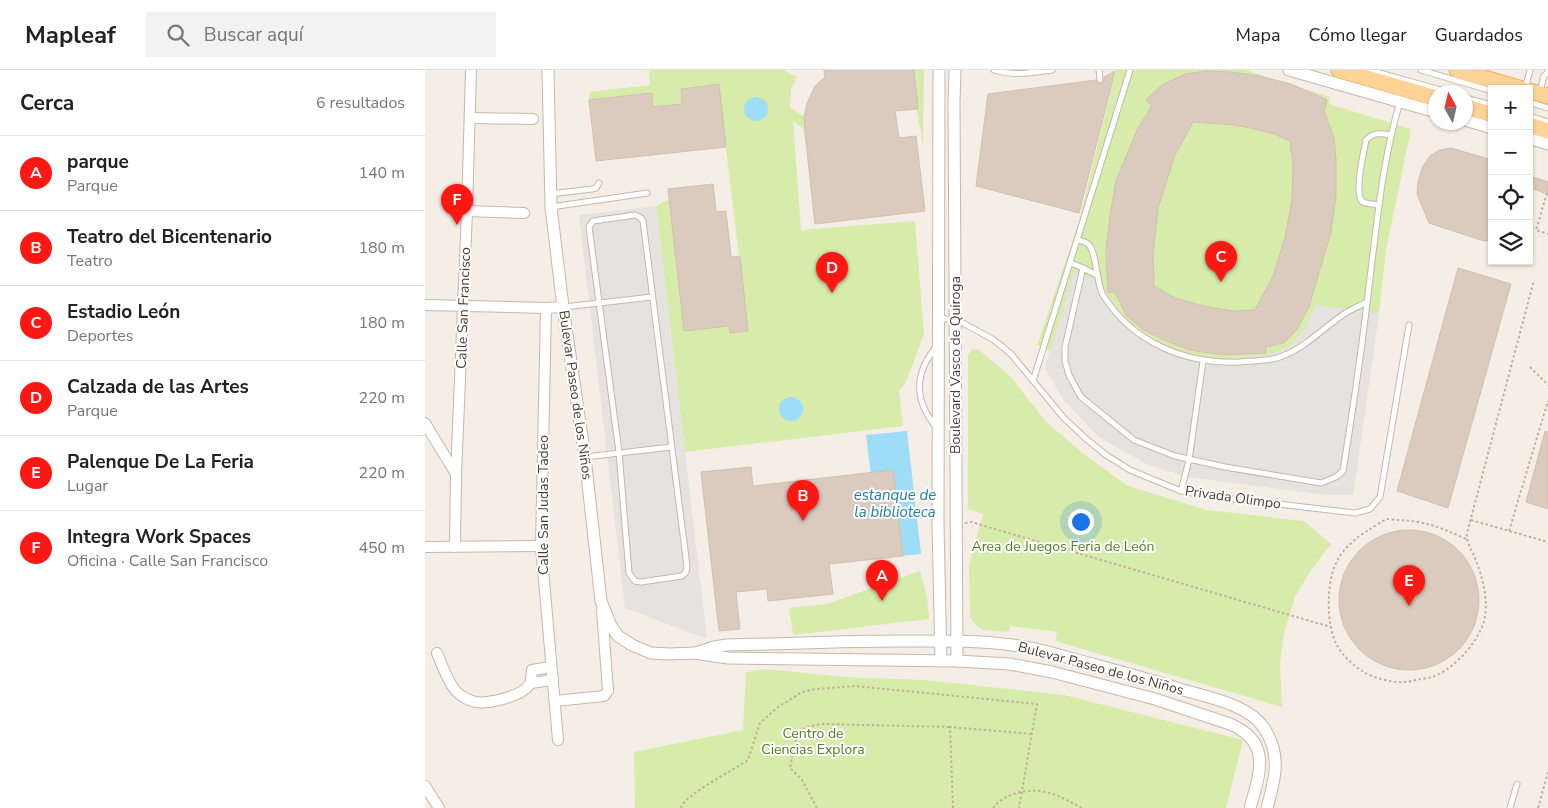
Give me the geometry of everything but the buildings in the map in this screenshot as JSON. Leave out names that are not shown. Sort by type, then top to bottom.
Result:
[{"type":"main road","points":[[1339,70],[1428,96]]},
{"type":"main road","points":[[1457,70],[1504,85]]},
{"type":"main road","points":[[1473,109],[1488,113]]},
{"type":"main road","points":[[1533,126],[1548,131]]},
{"type":"street","name":"Calle San Francisco","points":[[455,547],[471,70]]},
{"type":"street","name":"Bulevar Paseo de los Niños","points":[[548,70],[550,194],[563,307],[585,457],[601,601],[611,626],[618,636],[632,645],[651,653],[694,653],[729,658],[957,661],[1010,664],[1052,672],[1155,699],[1230,724],[1242,729],[1250,736],[1257,746],[1260,755],[1259,778],[1250,808]]},
{"type":"street","name":"Boulevard Vasco de Quiroga","points":[[939,70],[937,318],[941,661]]},
{"type":"street","name":"Boulevard Vasco de Quiroga","points":[[955,70],[957,661]]},
{"type":"street","points":[[1289,70],[1428,110]]},
{"type":"street","points":[[470,118],[533,119]]},
{"type":"street","points":[[1473,122],[1488,127]]},
{"type":"street","points":[[1533,139],[1548,144]]},
{"type":"street","points":[[467,211],[524,213]]},
{"type":"street","points":[[425,305],[563,307]]},
{"type":"street","name":"Calle San Judas Tadeo","points":[[546,308],[541,546],[558,740]]},
{"type":"street","points":[[425,423],[456,474]]},
{"type":"street","points":[[425,547],[541,546]]},
{"type":"street","points":[[555,701],[604,696],[608,691],[601,601]]},
{"type":"street","name":"Bulevar Paseo de los Niños","points":[[694,653],[727,645],[838,641],[957,640],[1013,645],[1042,650],[1162,683],[1242,709],[1256,718],[1272,741],[1276,756],[1276,772],[1267,808]]},
{"type":"street","points":[[437,653],[455,690],[465,698],[476,702],[517,694],[526,689],[531,683],[532,670],[551,667]]},
{"type":"street","points":[[531,683],[553,680]]},
{"type":"street","points":[[425,786],[439,808]]},
{"type":"lane","points":[[994,70],[1007,73],[1029,73],[1052,70]]},
{"type":"lane","points":[[1099,70],[1100,80]]},
{"type":"lane","points":[[1033,381],[1130,70]]},
{"type":"lane","points":[[1369,70],[1428,86]]},
{"type":"lane","points":[[1421,70],[1488,90]]},
{"type":"lane","points":[[1529,70],[1531,85]]},
{"type":"lane","points":[[1533,92],[1548,72]]},
{"type":"lane","points":[[1533,95],[1548,108]]},
{"type":"lane","points":[[1473,100],[1488,104]]},
{"type":"lane","points":[[1083,268],[1065,347],[1065,361],[1069,375],[1081,397],[1134,440],[1189,460],[1321,483],[1336,478],[1343,470],[1361,361],[1379,205],[1391,135],[1401,102]]},
{"type":"lane","points":[[1533,117],[1548,122]]},
{"type":"lane","points":[[1379,205],[1363,202],[1359,198],[1358,189],[1365,140],[1377,133],[1391,135]]},
{"type":"lane","points":[[550,194],[592,189],[596,188],[599,183]]},
{"type":"lane","points":[[551,207],[647,193]]},
{"type":"lane","points":[[635,215],[641,218],[643,221],[652,297],[687,566],[686,572],[682,576],[641,582],[635,581],[629,573],[619,452],[589,225],[593,221],[635,215]]},
{"type":"lane","points":[[1078,240],[1089,245],[1093,253],[1102,293],[1116,313],[1132,330],[1170,351],[1190,358],[1220,362],[1260,361],[1278,358],[1298,348],[1348,311],[1367,302]]},
{"type":"lane","points":[[1071,264],[1097,275]]},
{"type":"lane","points":[[563,307],[652,297]]},
{"type":"lane","name":"Privada Olimpo","points":[[937,318],[955,320],[994,340],[1011,354],[1063,417],[1084,437],[1130,470],[1181,491],[1355,513],[1370,509],[1380,497],[1409,325]]},
{"type":"lane","points":[[938,345],[928,357],[923,367],[920,378],[920,390],[927,416],[939,430]]},
{"type":"lane","points":[[1181,491],[1189,460],[1203,360]]},
{"type":"lane","points":[[585,457],[671,447]]},
{"type":"lane","points":[[1510,808],[1517,784]]},
{"type":"path","points":[[1547,193],[1536,230],[1548,234]]},
{"type":"path","points":[[1467,539],[1441,527],[1414,521],[1387,519],[1364,533],[1351,544],[1336,562],[1329,583],[1328,608],[1333,638],[1338,648],[1349,661],[1363,672],[1381,679],[1403,682],[1433,677],[1461,658],[1477,636],[1484,620],[1485,604],[1483,581],[1467,539],[1470,520],[1534,280]]},
{"type":"path","points":[[1530,367],[1548,385]]},
{"type":"path","points":[[1509,531],[1548,401]]},
{"type":"path","points":[[1470,520],[1548,542]]},
{"type":"path","points":[[956,524],[972,522],[1331,627]]},
{"type":"path","points":[[681,808],[682,804],[702,788],[748,760],[760,723],[778,707],[801,692],[855,686],[1037,704],[1019,808]]},
{"type":"path","points":[[817,808],[802,780],[790,768],[799,734],[803,729],[814,725],[950,727],[1033,734]]},
{"type":"path","points":[[950,727],[953,808]]},
{"type":"path","points":[[1538,808],[1548,772]]},
{"type":"path","points":[[993,808],[997,803],[1012,794],[1022,792],[1045,792],[1063,798],[1082,808]]},
{"type":"green space","points":[[649,70],[784,70],[797,77],[791,89],[790,107],[804,117],[805,130],[793,121],[801,230],[915,221],[924,334],[906,382],[899,391],[903,426],[685,452],[656,206],[669,199],[729,326],[730,333],[748,330],[718,84],[681,89],[684,116],[673,117],[672,105],[653,107],[652,93],[589,100],[589,92],[650,85]]},
{"type":"green space","points":[[910,70],[924,70],[923,145]]},
{"type":"green space","points":[[1116,70],[1245,70],[1330,97],[1329,104],[1411,129],[1386,250],[1353,495],[1329,495],[1189,477],[1149,465],[1099,437],[1064,400],[1045,368],[1050,351],[1037,345],[1078,225]]},
{"type":"green space","name":"Area de Juegos Feria de León","points":[[978,349],[1011,377],[1047,423],[1089,458],[1128,486],[1207,510],[1304,521],[1331,544],[1311,570],[1295,597],[1284,633],[1280,663],[1282,707],[1055,641],[1057,632],[1010,626],[1009,632],[984,630],[978,627],[970,618],[969,565],[983,514],[968,509],[968,355],[971,350]]},
{"type":"green space","points":[[920,571],[927,597],[929,619],[793,635],[789,608],[827,604]]},
{"type":"green space","name":"Centro de Ciencias Explora","points":[[766,669],[845,677],[925,680],[1064,695],[1243,740],[1226,808],[635,808],[634,752],[743,730],[746,672]]},
{"type":"shaded area","points":[[656,206],[707,639],[625,608],[579,215]]},
{"type":"shaded area","points":[[1074,272],[1100,281],[1127,320],[1153,339],[1189,354],[1222,359],[1267,355],[1289,347],[1304,330],[1316,305],[1379,313],[1353,495],[1329,495],[1189,477],[1149,465],[1099,437],[1064,400],[1045,368]]},
{"type":"water","points":[[756,97],[761,98],[767,104],[767,114],[761,120],[756,121],[751,120],[745,114],[744,109],[745,104],[751,98]]},
{"type":"water","points":[[791,397],[800,400],[803,409],[800,418],[791,421],[782,418],[779,409],[782,400]]},
{"type":"water","name":"estanque de la biblioteca","points":[[907,431],[921,554],[881,558],[866,435]]},
{"type":"place","name":"Integra Work Spaces","points":[[457,225]]},
{"type":"place","name":"Estadio León","points":[[1221,282]]},
{"type":"place","name":"Calzada de las Artes","points":[[832,293]]},
{"type":"place","name":"Teatro del Bicentenario","points":[[803,521]]},
{"type":"place","name":"parque","points":[[882,601]]},
{"type":"place","name":"Palenque De La Feria","points":[[1409,606]]}]
